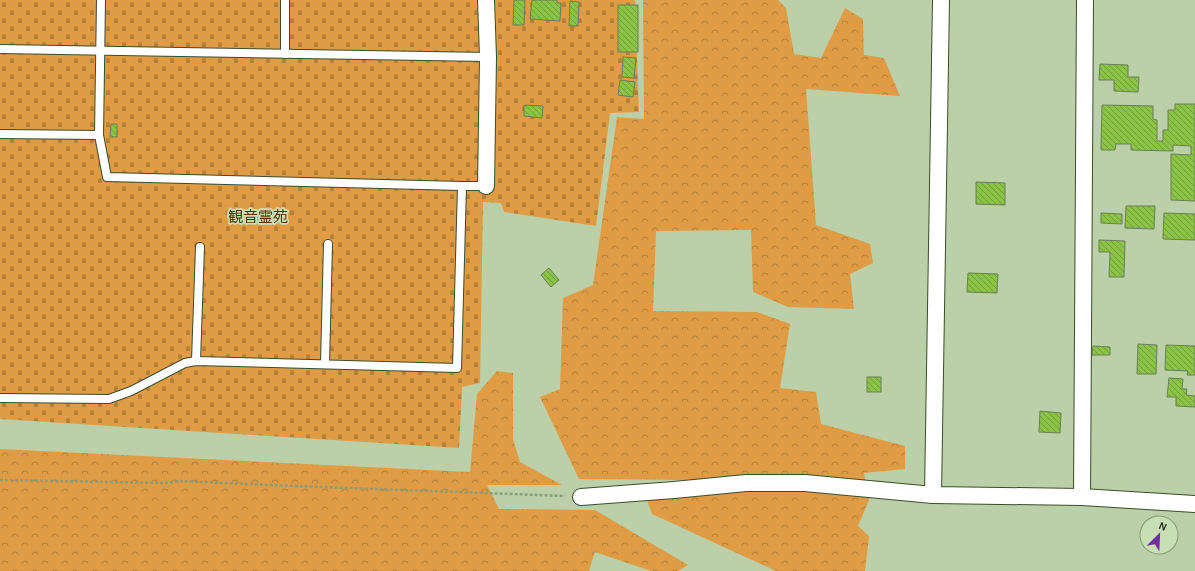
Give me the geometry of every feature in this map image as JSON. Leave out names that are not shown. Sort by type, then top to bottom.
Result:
[{"type":"street","points":[[486,0],[488,57],[486,186]]},
{"type":"street","points":[[933,495],[941,0]]},
{"type":"street","points":[[1082,497],[1085,0]]},
{"type":"street","points":[[581,497],[746,483],[805,483],[933,495],[1082,497],[1195,504]]},
{"type":"lane","points":[[101,0],[99,135],[107,177],[486,186]]},
{"type":"lane","points":[[284,54],[285,0]]},
{"type":"lane","points":[[0,49],[488,57]]},
{"type":"lane","points":[[0,134],[99,135]]},
{"type":"lane","points":[[0,398],[109,399],[131,391],[185,363],[196,361],[457,368],[462,186]]},
{"type":"lane","points":[[325,364],[328,244]]},
{"type":"lane","points":[[196,361],[200,247]]},
{"type":"path","points":[[0,480],[164,483],[180,481],[581,497]]},
{"type":"green space","name":"観音霊苑","points":[[0,0],[635,0],[639,112],[610,113],[596,226],[504,212],[501,203],[483,202],[480,383],[462,387],[459,448],[0,419]]},
{"type":"green space","points":[[643,0],[778,0],[786,8],[794,54],[821,58],[845,8],[863,19],[864,55],[884,58],[900,96],[806,89],[816,225],[870,244],[873,263],[850,274],[854,309],[788,307],[753,292],[751,230],[656,231],[653,311],[757,312],[790,324],[780,388],[816,392],[821,424],[905,446],[905,469],[864,473],[869,500],[858,526],[869,536],[865,571],[776,571],[652,514],[647,500],[741,488],[696,480],[579,479],[540,397],[560,389],[563,298],[593,285],[617,117],[644,119]]},
{"type":"green space","points":[[497,371],[513,373],[513,439],[520,462],[562,485],[487,485],[499,509],[595,510],[688,565],[678,571],[651,571],[595,552],[589,571],[0,571],[0,449],[470,472],[477,394]]},
{"type":"building","points":[[514,0],[525,0],[524,25],[513,25]]},
{"type":"building","points":[[532,0],[557,0],[557,3],[561,3],[560,21],[530,19]]},
{"type":"building","points":[[570,1],[579,2],[578,26],[569,26]]},
{"type":"building","points":[[618,5],[638,5],[638,52],[618,52]]},
{"type":"building","points":[[623,57],[636,58],[634,78],[622,77]]},
{"type":"building","points":[[1100,64],[1128,65],[1128,77],[1139,77],[1138,92],[1114,91],[1114,80],[1099,80]]},
{"type":"building","points":[[620,80],[635,82],[633,97],[618,95]]},
{"type":"building","points":[[1175,104],[1195,104],[1195,201],[1171,200],[1171,154],[1191,155],[1191,146],[1173,145],[1173,151],[1131,150],[1131,144],[1116,144],[1115,150],[1101,150],[1102,105],[1153,106],[1153,119],[1157,120],[1157,141],[1163,141],[1163,130],[1168,130],[1168,110],[1175,110]]},
{"type":"building","points":[[524,105],[543,106],[542,118],[524,116]]},
{"type":"building","points":[[111,124],[117,124],[117,137],[110,137]]},
{"type":"building","points":[[976,182],[1005,183],[1005,205],[976,204]]},
{"type":"building","points":[[1126,206],[1155,206],[1154,229],[1125,228]]},
{"type":"building","points":[[1101,213],[1122,214],[1122,224],[1101,223]]},
{"type":"building","points":[[1164,213],[1195,214],[1195,240],[1163,239]]},
{"type":"building","points":[[1099,240],[1125,241],[1124,277],[1109,277],[1110,252],[1099,252]]},
{"type":"building","points":[[549,268],[559,280],[551,287],[541,275]]},
{"type":"building","points":[[968,273],[998,274],[997,293],[967,292]]},
{"type":"building","points":[[1138,344],[1157,345],[1156,374],[1137,374]]},
{"type":"building","points":[[1166,345],[1195,346],[1195,375],[1187,375],[1188,371],[1165,370]]},
{"type":"building","points":[[1093,346],[1110,347],[1110,355],[1092,355]]},
{"type":"building","points":[[867,377],[881,377],[881,392],[867,392]]},
{"type":"building","points":[[1169,378],[1183,379],[1182,389],[1187,389],[1186,395],[1195,396],[1195,407],[1176,406],[1176,397],[1167,397]]},
{"type":"building","points":[[1040,411],[1061,413],[1060,433],[1039,432]]}]
